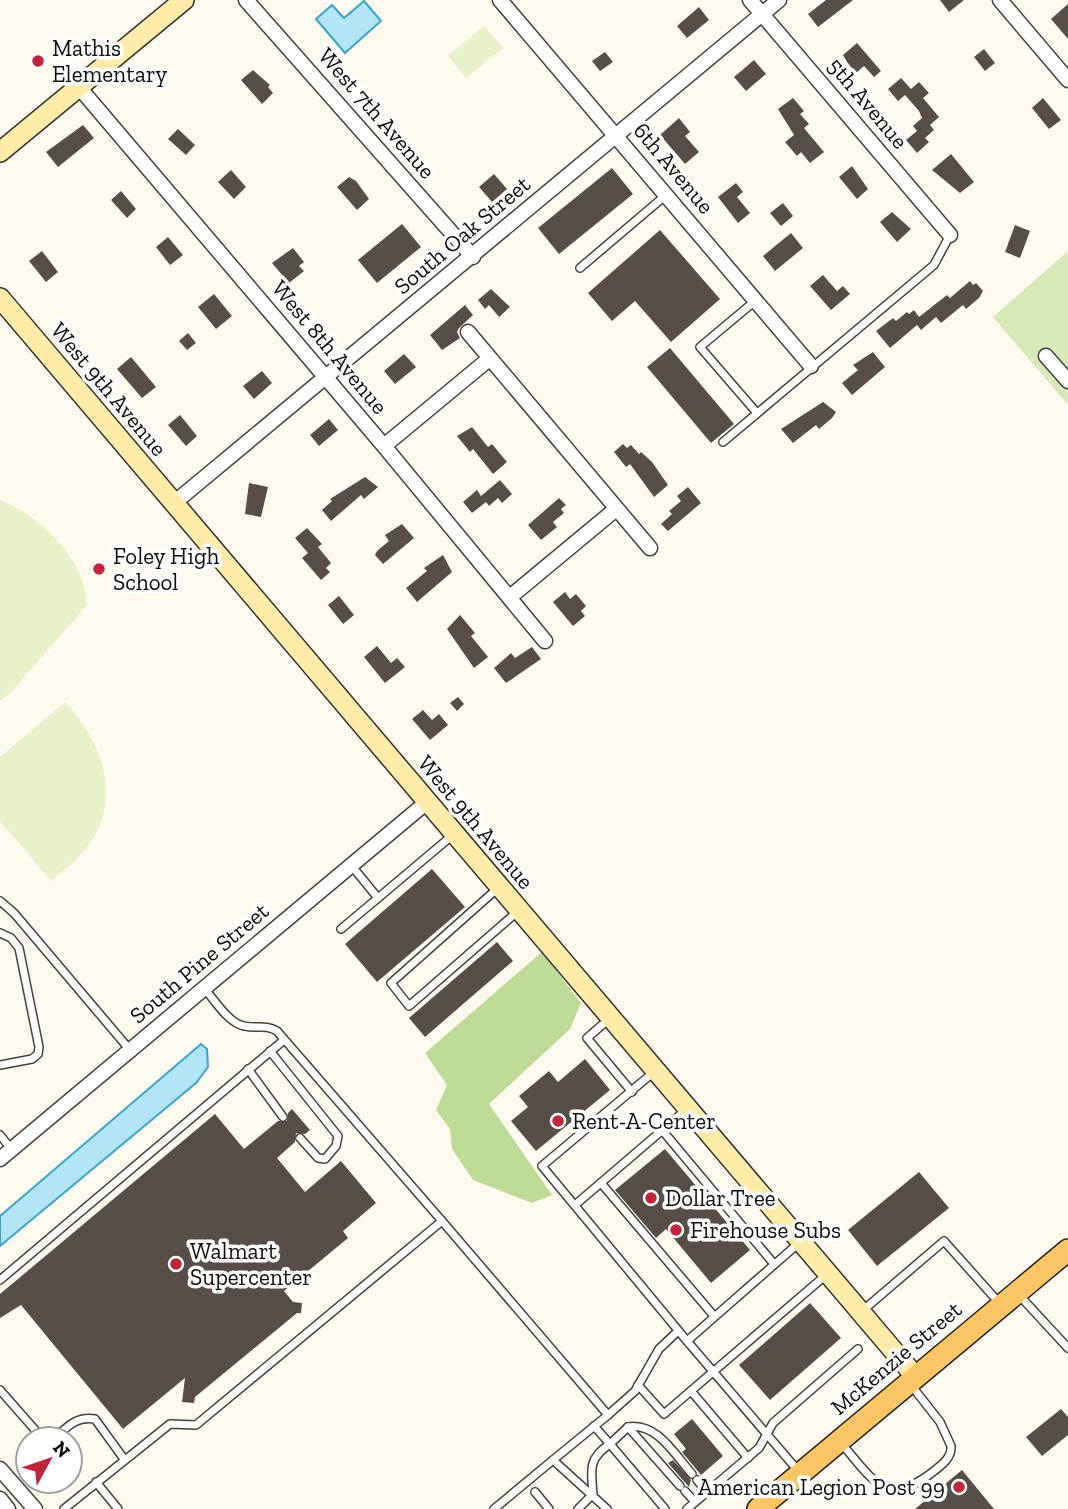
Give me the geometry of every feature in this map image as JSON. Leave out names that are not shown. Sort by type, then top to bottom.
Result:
[{"type":"main road","name":"McKenzie Street","points":[[758,1509],[1068,1250]]},
{"type":"street","points":[[0,152],[184,0]]},
{"type":"street","name":"West 7th Avenue","points":[[246,0],[473,257]]},
{"type":"street","name":"6th Avenue","points":[[500,0],[811,366]]},
{"type":"street","name":"5th Avenue","points":[[750,0],[950,235]]},
{"type":"street","name":"South Oak Street","points":[[174,503],[779,0]]},
{"type":"street","points":[[1000,0],[1068,80]]},
{"type":"street","name":"West 8th Avenue","points":[[78,86],[384,446],[545,641]]},
{"type":"street","name":"West 9th Avenue","points":[[0,298],[829,1273],[912,1379]]},
{"type":"street","points":[[468,332],[650,548]]},
{"type":"street","points":[[1046,356],[1068,381]]},
{"type":"street","points":[[384,446],[489,359]]},
{"type":"street","points":[[510,597],[616,509]]},
{"type":"street","name":"South Pine Street","points":[[6,1154],[426,802]]},
{"type":"street","points":[[0,1468],[35,1509]]},
{"type":"street","points":[[0,1499],[8,1509]]},
{"type":"lane","points":[[580,268],[666,195]]},
{"type":"lane","points":[[723,442],[934,265],[950,235]]},
{"type":"lane","points":[[755,301],[701,347],[757,412]]},
{"type":"lane","points":[[341,929],[454,834]]},
{"type":"lane","points":[[351,865],[378,898]]},
{"type":"lane","points":[[499,887],[391,983],[409,1006],[519,910]]},
{"type":"lane","points":[[0,901],[130,1050]]},
{"type":"lane","points":[[0,933],[12,938],[19,948],[39,1047],[38,1054],[33,1059],[0,1065]]},
{"type":"lane","points":[[204,988],[235,1023],[245,1027],[268,1026],[284,1040],[608,1415]]},
{"type":"lane","points":[[610,1017],[587,1038],[632,1092]]},
{"type":"lane","points":[[0,1280],[284,1040]]},
{"type":"lane","points":[[270,1051],[338,1136],[337,1146],[325,1158],[317,1158],[300,1138]]},
{"type":"lane","points":[[248,1069],[283,1117]]},
{"type":"lane","points":[[655,1070],[542,1166],[800,1473]]},
{"type":"lane","points":[[575,1205],[688,1109]]},
{"type":"lane","points":[[663,1130],[774,1264]]},
{"type":"lane","points":[[0,1135],[6,1154]]},
{"type":"lane","points":[[601,1183],[715,1316]]},
{"type":"lane","points":[[64,1509],[170,1424],[196,1425],[442,1221]]},
{"type":"lane","points":[[687,1341],[800,1241]]},
{"type":"lane","points":[[860,1312],[944,1241],[1068,1349]]},
{"type":"lane","points":[[638,1385],[664,1414],[829,1273]]},
{"type":"lane","points":[[500,1507],[608,1415],[638,1385],[659,1349],[678,1331]]},
{"type":"lane","points":[[687,1509],[748,1458],[773,1423],[858,1349]]},
{"type":"lane","points":[[838,1440],[870,1477],[891,1492],[908,1490],[933,1472],[948,1459],[951,1446],[940,1422],[912,1379]]},
{"type":"lane","points":[[0,1390],[31,1425]]},
{"type":"lane","points":[[691,1391],[748,1458]]},
{"type":"lane","points":[[70,1425],[84,1418],[95,1419],[124,1459]]},
{"type":"lane","points":[[593,1494],[590,1465],[594,1455],[628,1427],[637,1425],[657,1434],[707,1492]]},
{"type":"lane","points":[[594,1426],[665,1509]]},
{"type":"lane","points":[[628,1427],[695,1502]]},
{"type":"lane","points":[[553,1460],[607,1509]]},
{"type":"lane","points":[[96,1482],[118,1509]]},
{"type":"lane","points":[[535,1492],[550,1509]]},
{"type":"lane","points":[[578,1509],[593,1494]]},
{"type":"green space","points":[[484,26],[503,48],[466,78],[448,56]]},
{"type":"green space","points":[[1068,251],[1068,405],[993,317]]},
{"type":"green space","points":[[0,500],[31,517],[58,542],[78,572],[87,605],[11,692],[0,701]]},
{"type":"green space","points":[[65,702],[88,732],[96,748],[106,783],[106,801],[102,819],[90,843],[51,881],[0,821],[0,757]]},
{"type":"green space","points":[[542,952],[581,1003],[570,1029],[489,1104],[552,1195],[532,1203],[473,1180],[452,1149],[450,1129],[436,1110],[447,1085],[425,1053]]},
{"type":"water","points":[[364,1],[381,21],[345,53],[316,19],[332,5],[344,18]]},
{"type":"water","points":[[201,1044],[207,1049],[208,1067],[196,1083],[0,1246],[0,1216]]},
{"type":"building","points":[[826,0],[853,0],[818,27],[808,14]]},
{"type":"building","points":[[940,0],[964,0],[949,12]]},
{"type":"building","points":[[1068,4],[1068,39],[1051,19]]},
{"type":"building","points":[[699,7],[709,20],[687,38],[677,26]]},
{"type":"building","points":[[857,43],[881,71],[874,77],[864,66],[856,73],[843,55]]},
{"type":"building","points":[[984,49],[995,63],[985,71],[974,57]]},
{"type":"building","points":[[605,52],[613,62],[600,71],[592,61]]},
{"type":"building","points":[[754,60],[766,74],[746,91],[734,77]]},
{"type":"building","points":[[253,70],[270,85],[268,87],[273,93],[262,104],[241,80]]},
{"type":"building","points":[[901,78],[911,89],[919,82],[929,93],[923,98],[939,117],[930,125],[934,130],[925,138],[929,142],[917,153],[906,140],[917,131],[913,126],[922,118],[919,111],[905,95],[898,101],[888,89]]},
{"type":"building","points":[[793,98],[804,111],[800,114],[809,124],[804,128],[824,152],[810,163],[801,152],[797,156],[785,142],[794,135],[778,109]]},
{"type":"building","points":[[1043,98],[1061,120],[1049,129],[1032,108]]},
{"type":"building","points":[[679,118],[690,132],[685,136],[699,152],[685,164],[660,135]]},
{"type":"building","points":[[83,125],[94,138],[58,167],[46,152]]},
{"type":"building","points":[[178,129],[195,145],[186,155],[168,139]]},
{"type":"building","points":[[951,154],[974,182],[960,193],[932,170]]},
{"type":"building","points":[[852,166],[868,189],[857,199],[839,177]]},
{"type":"building","points":[[612,168],[633,194],[559,254],[538,228]]},
{"type":"building","points":[[231,170],[246,187],[234,199],[218,182]]},
{"type":"building","points":[[494,174],[507,189],[492,202],[479,187]]},
{"type":"building","points":[[349,177],[356,181],[369,199],[357,210],[337,187]]},
{"type":"building","points":[[736,183],[743,192],[737,197],[750,213],[738,223],[718,197]]},
{"type":"building","points":[[121,191],[136,209],[127,218],[111,200]]},
{"type":"building","points":[[783,203],[793,216],[781,226],[770,213]]},
{"type":"building","points":[[892,212],[911,229],[897,242],[880,222]]},
{"type":"building","points":[[402,224],[421,247],[377,283],[358,260]]},
{"type":"building","points":[[1015,225],[1030,231],[1020,258],[1005,252]]},
{"type":"building","points":[[660,230],[720,299],[671,342],[635,301],[612,321],[588,293]]},
{"type":"building","points":[[791,233],[803,248],[775,271],[763,256]]},
{"type":"building","points":[[168,237],[183,255],[170,265],[156,247]]},
{"type":"building","points":[[293,248],[304,262],[299,266],[304,271],[289,283],[272,263]]},
{"type":"building","points":[[42,251],[58,272],[46,282],[29,261]]},
{"type":"building","points":[[823,275],[837,291],[843,286],[850,294],[831,310],[810,286]]},
{"type":"building","points":[[970,281],[983,291],[979,298],[966,309],[963,305],[941,323],[936,317],[921,330],[917,325],[890,348],[876,331],[893,318],[896,321],[907,312],[909,314],[914,310],[919,317],[947,295],[950,298]]},
{"type":"building","points":[[491,289],[510,307],[499,317],[489,305],[485,309],[478,300]]},
{"type":"building","points":[[214,294],[232,316],[216,329],[198,307]]},
{"type":"building","points":[[465,305],[473,315],[459,328],[457,332],[460,338],[442,350],[430,335]]},
{"type":"building","points":[[188,333],[196,343],[187,350],[179,341]]},
{"type":"building","points":[[670,348],[734,424],[711,443],[647,367]]},
{"type":"building","points":[[873,352],[885,367],[852,395],[842,383],[858,370],[853,365]]},
{"type":"building","points":[[404,354],[416,367],[395,384],[384,371]]},
{"type":"building","points":[[131,357],[156,387],[142,398],[117,369]]},
{"type":"building","points":[[262,371],[272,383],[254,399],[243,386]]},
{"type":"building","points":[[823,402],[836,412],[832,418],[819,429],[816,425],[793,443],[781,429]]},
{"type":"building","points":[[180,415],[197,436],[186,446],[168,425]]},
{"type":"building","points":[[329,419],[338,430],[319,446],[310,435]]},
{"type":"building","points":[[472,427],[488,447],[492,444],[507,462],[493,474],[473,449],[470,452],[457,436]]},
{"type":"building","points":[[623,444],[627,448],[631,445],[652,462],[668,485],[654,497],[630,464],[626,467],[614,452]]},
{"type":"building","points":[[365,477],[378,487],[364,499],[361,495],[331,521],[322,510],[332,501],[330,499]]},
{"type":"building","points":[[500,480],[512,494],[502,503],[498,498],[489,506],[486,502],[472,513],[463,502],[477,490],[481,496]]},
{"type":"building","points":[[249,483],[268,487],[261,517],[245,514]]},
{"type":"building","points":[[688,487],[701,503],[668,531],[661,524],[672,514],[669,511],[681,501],[677,496]]},
{"type":"building","points":[[559,498],[566,505],[561,509],[564,513],[553,522],[557,527],[541,540],[528,525]]},
{"type":"building","points":[[402,524],[414,538],[383,564],[375,555],[389,541],[385,535]]},
{"type":"building","points":[[307,528],[322,544],[318,547],[331,563],[326,568],[330,572],[321,580],[302,558],[308,553],[295,538]]},
{"type":"building","points":[[443,555],[452,572],[417,602],[406,588],[427,571],[424,568]]},
{"type":"building","points":[[565,592],[570,599],[576,594],[586,606],[581,611],[585,616],[573,626],[553,602]]},
{"type":"building","points":[[339,596],[354,615],[343,624],[328,605]]},
{"type":"building","points":[[460,615],[475,633],[471,636],[488,657],[474,668],[447,629]]},
{"type":"building","points":[[377,646],[391,663],[397,658],[405,667],[385,683],[364,657]]},
{"type":"building","points":[[532,647],[541,659],[506,683],[494,668],[511,653],[515,658]]},
{"type":"building","points":[[458,697],[464,704],[457,711],[450,703]]},
{"type":"building","points":[[423,710],[432,720],[439,714],[448,725],[430,740],[412,719]]},
{"type":"building","points":[[432,869],[465,907],[377,982],[345,944]]},
{"type":"building","points":[[497,942],[513,961],[425,1037],[409,1018]]},
{"type":"building","points":[[585,1059],[610,1090],[536,1151],[511,1121],[528,1107],[519,1096],[549,1071],[558,1082]]},
{"type":"building","name":"Walmart Supercenter","points":[[292,1109],[310,1130],[305,1134],[296,1133],[295,1142],[277,1158],[305,1192],[341,1161],[376,1203],[343,1231],[348,1238],[284,1291],[293,1302],[302,1303],[301,1313],[297,1313],[195,1397],[194,1403],[182,1402],[185,1378],[123,1429],[21,1305],[0,1318],[0,1294],[215,1114],[244,1149],[278,1121],[287,1121],[288,1113]]},
{"type":"building","points":[[665,1149],[750,1250],[711,1283],[666,1229],[656,1238],[615,1190]]},
{"type":"building","points":[[919,1172],[949,1208],[877,1266],[848,1230]]},
{"type":"building","points":[[810,1303],[841,1338],[770,1400],[739,1365]]},
{"type":"building","points":[[1061,1409],[1068,1417],[1068,1435],[1042,1456],[1026,1437]]},
{"type":"building","points":[[692,1419],[723,1456],[701,1475],[682,1452],[686,1449],[674,1434]]},
{"type":"building","points":[[673,1460],[691,1480],[689,1487],[668,1463]]},
{"type":"building","name":"American Legion Post 99","points":[[962,1470],[994,1509],[915,1509]]},
{"type":"place","name":"Mathis Elementary","points":[[38,61]]},
{"type":"place","name":"Foley High School","points":[[99,569]]},
{"type":"place","name":"Rent-A-Center","points":[[558,1121]]},
{"type":"place","name":"Dollar Tree","points":[[651,1198]]},
{"type":"place","name":"Firehouse Subs","points":[[676,1230]]},
{"type":"place","name":"Walmart Supercenter","points":[[176,1264]]},
{"type":"place","name":"American Legion Post 99","points":[[959,1487]]}]
